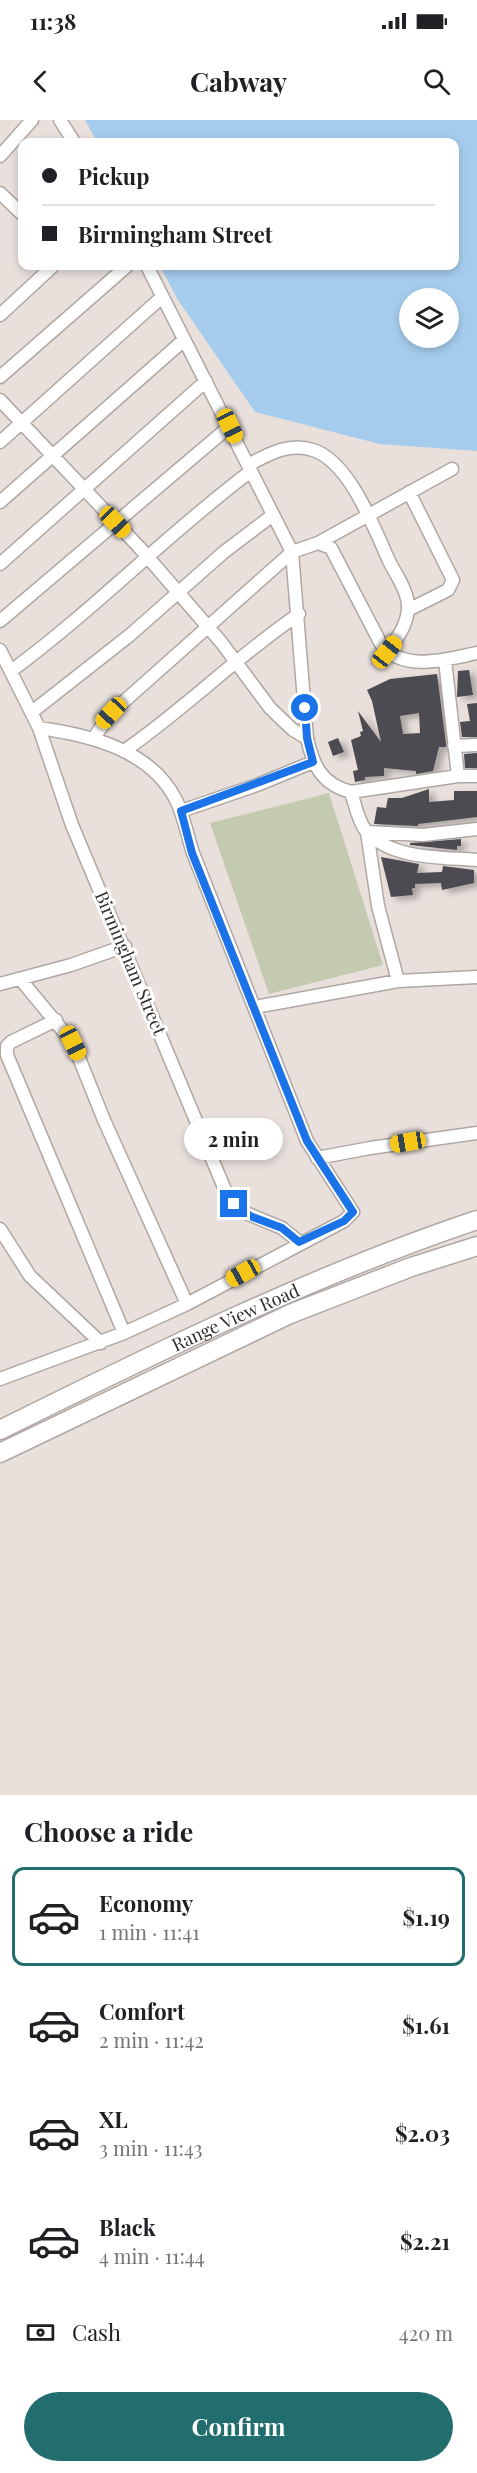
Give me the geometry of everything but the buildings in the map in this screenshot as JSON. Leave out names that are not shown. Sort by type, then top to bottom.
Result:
[{"type":"main road","name":"Range View Road","points":[[0,1430],[287,1295],[405,1245],[477,1220]]},
{"type":"main road","name":"Range View Road","points":[[0,1453],[290,1314],[411,1267],[477,1246]]},
{"type":"street","points":[[22,138],[32,120]]},
{"type":"street","points":[[60,120],[71,138]]},
{"type":"street","points":[[0,156],[18,141]]},
{"type":"street","points":[[0,193],[18,210]]},
{"type":"street","points":[[0,315],[49,270]]},
{"type":"street","points":[[0,377],[122,270]]},
{"type":"street","points":[[149,270],[292,552],[307,738],[313,762],[334,785],[351,792],[458,776],[477,776]]},
{"type":"street","points":[[0,442],[162,297]]},
{"type":"street","points":[[0,502],[53,457],[80,429],[184,340]]},
{"type":"street","points":[[0,564],[84,491],[148,430],[206,381]]},
{"type":"street","points":[[0,400],[147,556],[237,663],[270,708],[293,730],[307,738]]},
{"type":"street","points":[[0,621],[230,426]]},
{"type":"street","points":[[11,671],[102,598],[147,556],[250,468],[288,447],[314,450],[327,458],[345,477],[368,515],[405,593],[408,610],[398,638],[387,652]]},
{"type":"street","points":[[93,739],[111,713],[292,552],[318,543],[452,469]]},
{"type":"street","points":[[408,610],[448,590],[453,583],[410,492]]},
{"type":"street","points":[[32,712],[130,635],[224,552],[273,514]]},
{"type":"street","points":[[318,543],[326,545],[334,553],[387,652],[404,661],[445,660],[477,653]]},
{"type":"street","points":[[124,751],[162,725],[269,634],[298,614]]},
{"type":"street","name":"Birmingham Street","points":[[0,650],[39,728],[72,825],[125,946],[228,1197],[241,1211],[282,1228],[299,1242]]},
{"type":"street","points":[[445,660],[458,776]]},
{"type":"street","points":[[0,1379],[101,1343],[187,1304],[299,1242],[344,1221],[353,1213],[341,1191],[317,1158],[299,1123],[255,1007],[192,853],[181,811],[165,782],[153,770],[124,751],[93,739],[39,728]]},
{"type":"street","points":[[454,746],[477,745]]},
{"type":"street","points":[[181,811],[313,762]]},
{"type":"street","points":[[351,792],[367,832],[375,895],[398,981]]},
{"type":"street","points":[[367,832],[423,836],[477,829]]},
{"type":"street","points":[[367,832],[381,842],[404,852],[477,860]]},
{"type":"street","points":[[0,984],[21,980],[125,946]]},
{"type":"street","points":[[255,1007],[398,981],[477,977]]},
{"type":"street","points":[[21,980],[56,1020],[81,1058],[104,1120],[187,1304]]},
{"type":"street","points":[[56,1020],[11,1042],[7,1055],[124,1333]]},
{"type":"street","points":[[317,1158],[381,1146],[476,1134]]},
{"type":"street","points":[[0,1229],[30,1276],[101,1343]]},
{"type":"green space","points":[[329,793],[383,965],[269,994],[210,823]]},
{"type":"water","points":[[85,120],[477,120],[477,451],[380,444],[255,412],[178,300],[162,270],[459,270],[459,138],[95,138]]},
{"type":"route","points":[[234,1204],[250,1216],[277,1225],[299,1242],[344,1221],[353,1212],[348,1201],[317,1158],[299,1123],[268,1039],[192,853],[181,811],[257,785],[313,762],[307,738],[305,708]]}]
